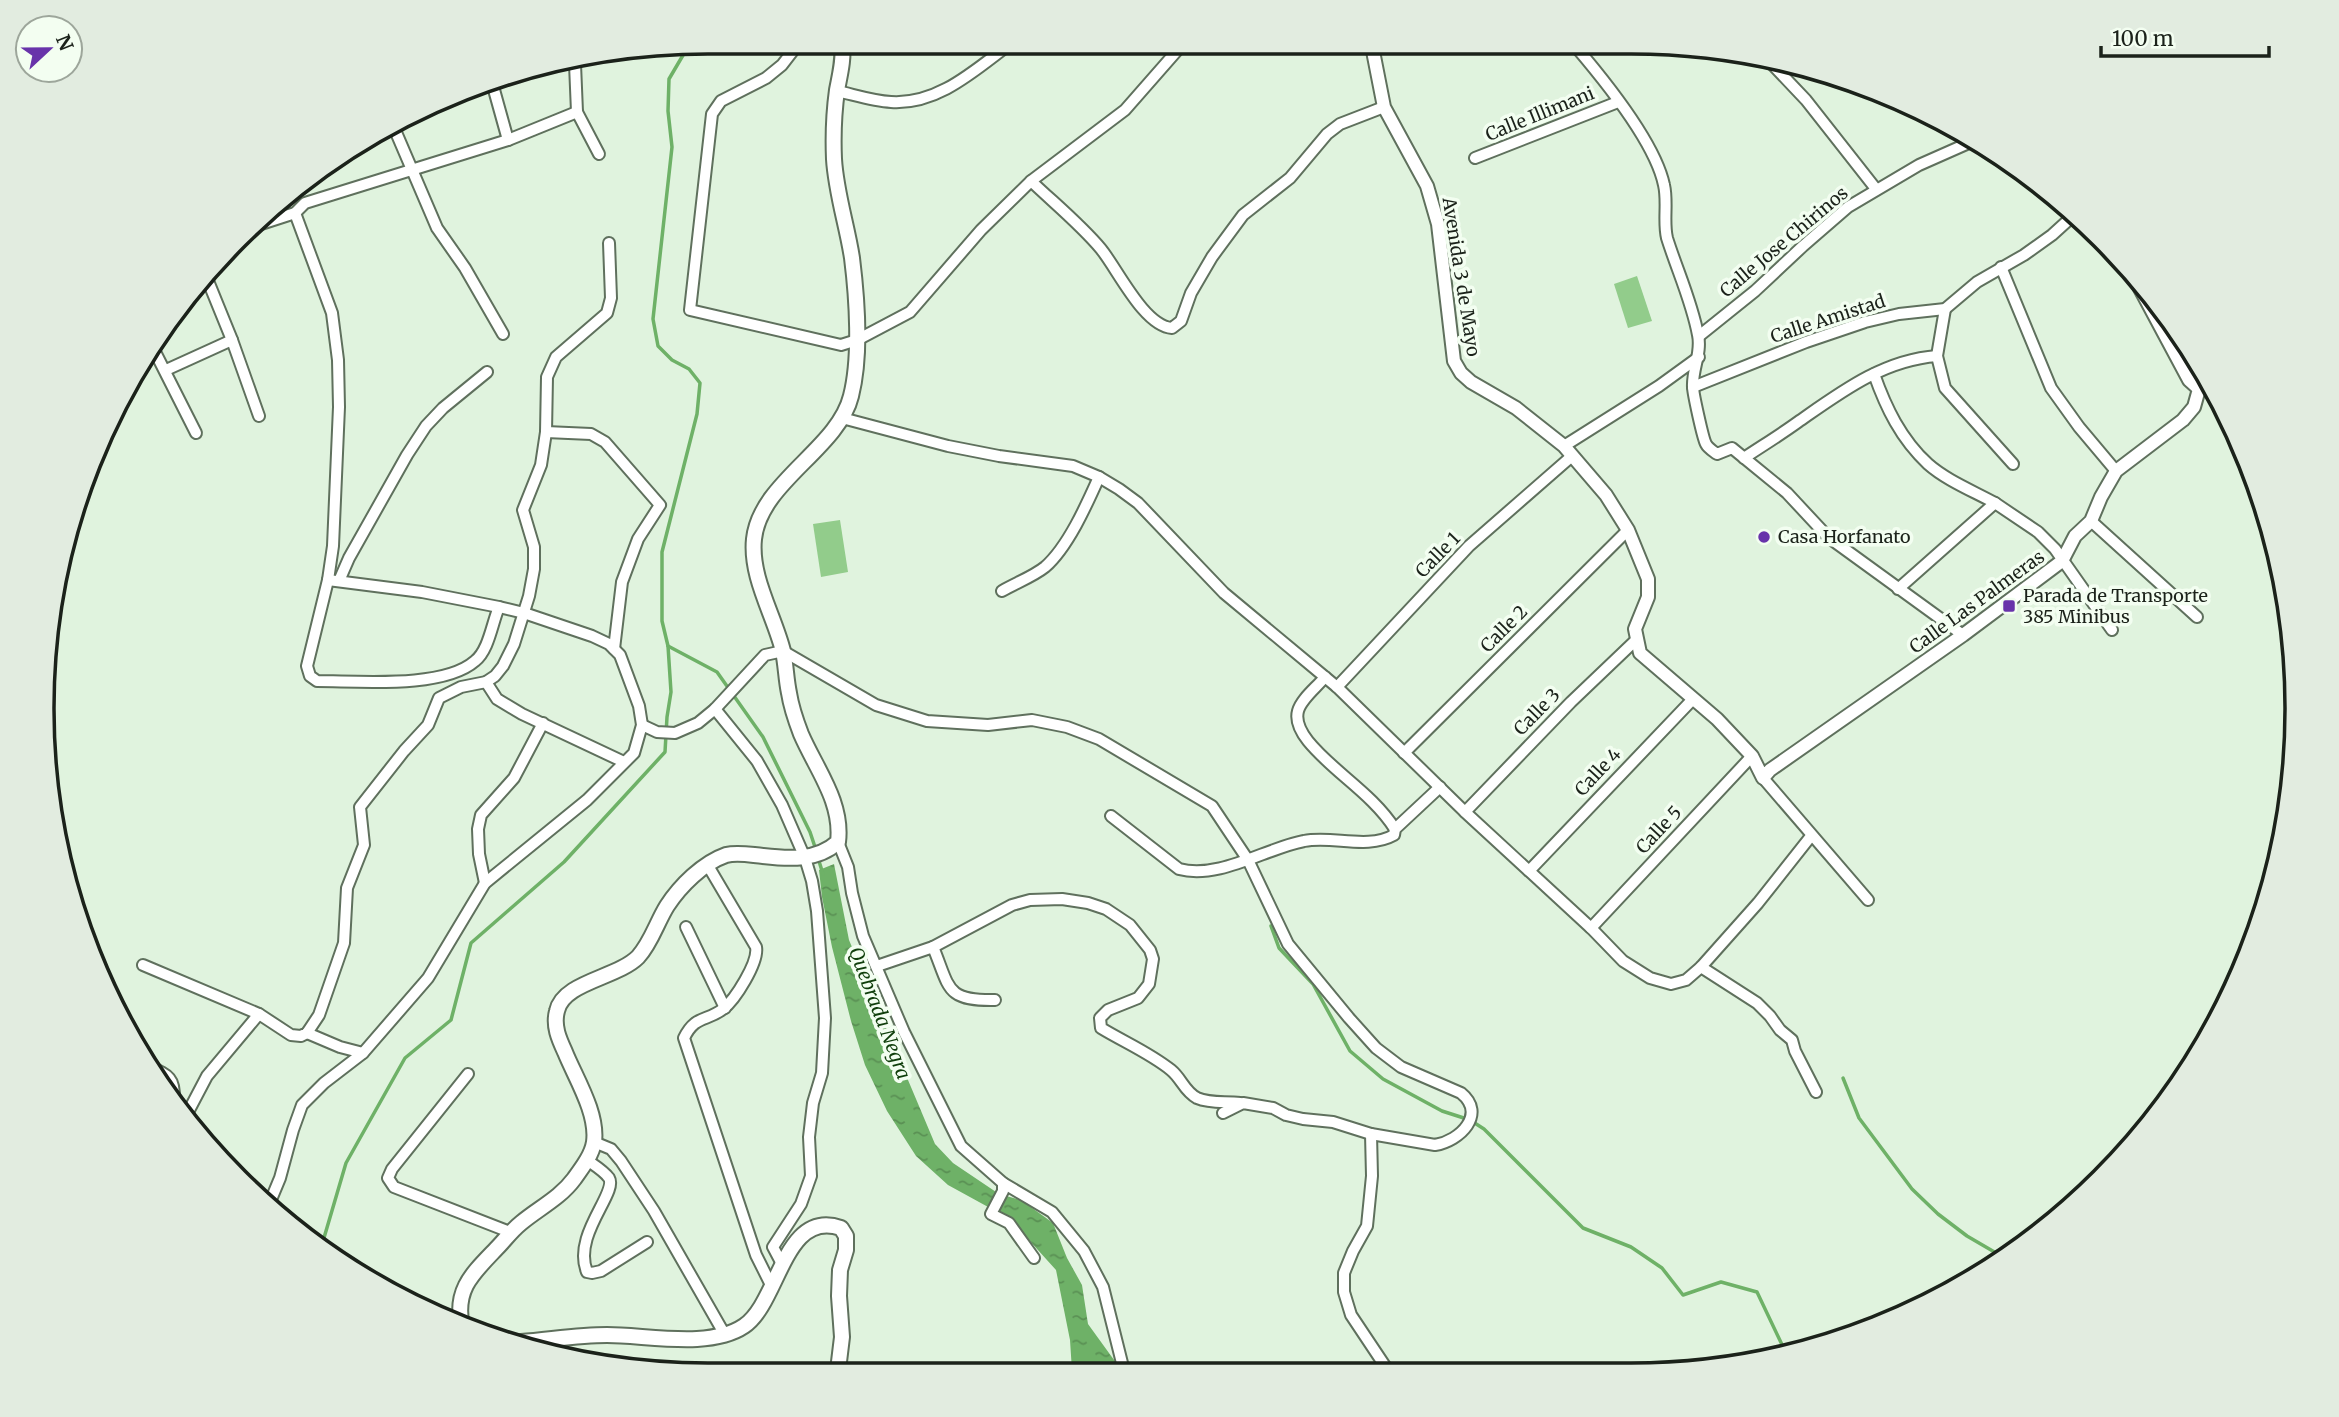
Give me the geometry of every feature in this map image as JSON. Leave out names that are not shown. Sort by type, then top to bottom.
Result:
[{"type":"main road","points":[[459,1313],[461,1294],[468,1279],[510,1232],[552,1201],[572,1182],[587,1160],[594,1142],[588,1105],[555,1025],[557,1009],[569,993],[623,968],[638,956],[668,905],[707,864],[727,855],[742,853],[809,857],[834,846],[840,825],[831,796],[802,734],[789,695],[783,652],[755,564],[754,537],[761,516],[776,492],[842,418],[851,396],[858,341],[852,258],[834,160],[837,91],[844,54]]},
{"type":"main road","points":[[540,1340],[604,1335],[701,1339],[725,1335],[748,1324],[761,1309],[782,1264],[795,1244],[810,1230],[832,1225],[841,1228],[846,1236],[846,1250],[840,1270],[842,1337],[839,1363]]},
{"type":"street","points":[[790,54],[766,78],[721,101],[712,114],[690,310],[841,345],[858,341],[910,312],[981,230],[1031,181],[1125,110],[1174,54]]},
{"type":"street","points":[[837,91],[890,102],[910,102],[956,84],[996,54]]},
{"type":"street","name":"Avenida 3 de Mayo","points":[[1374,54],[1384,107],[1427,186],[1438,224],[1454,361],[1461,373],[1471,382],[1516,408],[1568,451],[1606,495],[1628,530],[1648,579],[1648,597],[1635,629],[1636,640]]},
{"type":"street","points":[[1582,54],[1637,127],[1658,162],[1665,187],[1666,235],[1699,336],[1699,357],[1693,387],[1701,431],[1707,447],[1717,454],[1732,448],[1787,493],[1828,537],[1963,635]]},
{"type":"street","points":[[575,68],[577,112],[599,154]]},
{"type":"street","points":[[1780,72],[1806,100],[1876,190]]},
{"type":"street","points":[[494,90],[508,140]]},
{"type":"street","name":"Calle Illimani","points":[[1475,158],[1618,102]]},
{"type":"street","points":[[1031,181],[1101,249],[1148,314],[1159,324],[1172,328],[1181,321],[1191,293],[1212,257],[1243,215],[1290,178],[1327,134],[1340,124],[1384,107]]},
{"type":"street","points":[[274,220],[295,213],[305,203],[508,140],[577,112]]},
{"type":"street","points":[[397,134],[437,228],[465,268],[503,334]]},
{"type":"street","name":"Calle Jose Chirinos","points":[[1699,336],[1755,291],[1830,222],[1876,190],[1919,165],[1963,145]]},
{"type":"street","points":[[295,213],[332,313],[337,336],[339,407],[334,580]]},
{"type":"street","points":[[2013,464],[1945,388],[1937,356],[1945,309],[1978,282],[2044,241],[2067,221]]},
{"type":"street","points":[[143,965],[259,1014],[291,1035],[307,1032],[320,1015],[344,943],[347,888],[364,845],[360,807],[428,725],[439,698],[461,688],[486,682],[495,676],[514,645],[534,569],[534,548],[523,510],[541,465],[546,432],[547,377],[556,357],[607,313],[611,298],[610,243]]},
{"type":"street","points":[[2001,267],[2051,387],[2079,427],[2116,471]]},
{"type":"street","points":[[210,285],[259,416]]},
{"type":"street","name":"Calle Amistad","points":[[1693,387],[1806,342],[1865,322],[1899,314],[1945,309]]},
{"type":"street","name":"Calle Las Palmeras","points":[[1763,778],[1770,770],[1963,635],[2062,561],[2075,536],[2091,522],[2116,471],[2183,420],[2194,407],[2199,389],[2189,380],[2157,320]]},
{"type":"street","points":[[166,370],[232,341]]},
{"type":"street","points":[[158,356],[196,433]]},
{"type":"street","points":[[1744,458],[1837,394],[1874,374],[1903,362],[1937,356]]},
{"type":"street","name":"Calle 1","points":[[1337,687],[1469,546],[1568,451],[1699,357]]},
{"type":"street","points":[[487,372],[443,408],[426,426],[334,580],[307,666],[310,676],[317,681],[408,682],[430,680],[450,673],[476,661],[485,646],[499,607]]},
{"type":"street","points":[[1874,374],[1884,403],[1903,437],[1930,465],[2038,532],[2055,549],[2112,630]]},
{"type":"street","points":[[842,418],[948,446],[1073,466],[1099,477],[1138,503],[1224,593],[1337,687],[1623,961],[1650,978],[1671,984],[1686,980],[1701,967],[1758,903],[1811,836]]},
{"type":"street","points":[[546,432],[591,434],[605,442],[660,505],[638,539],[622,582],[614,649]]},
{"type":"street","points":[[1002,590],[1035,574],[1056,555],[1099,477]]},
{"type":"street","points":[[1898,589],[1995,503]]},
{"type":"street","points":[[2091,522],[2197,617]]},
{"type":"street","name":"Calle 2","points":[[1404,752],[1628,530]]},
{"type":"street","points":[[273,1196],[302,1105],[324,1083],[363,1053],[428,978],[485,883],[587,800],[634,753],[642,724],[639,706],[620,655],[609,644],[592,636],[499,607],[422,592],[334,580]]},
{"type":"street","points":[[1636,640],[1640,653],[1717,719],[1752,756],[1763,778],[1868,900]]},
{"type":"street","name":"Calle 3","points":[[1465,812],[1571,702],[1636,640]]},
{"type":"street","points":[[642,724],[657,733],[675,733],[698,723],[719,705],[765,655],[783,652],[876,705],[905,715],[927,721],[988,726],[1032,720],[1067,727],[1099,740],[1182,786],[1212,806],[1248,860],[1288,944],[1376,1048],[1401,1067],[1469,1099],[1472,1111],[1470,1120],[1462,1132],[1443,1143],[1426,1145],[1411,1140],[1371,1135],[1334,1122],[1286,1115],[1273,1108],[1243,1103],[1214,1103],[1199,1098],[1185,1090],[1175,1073],[1142,1050],[1101,1028],[1100,1018],[1108,1010],[1138,998],[1149,984],[1153,960],[1150,950],[1130,925],[1106,909],[1088,903],[1062,899],[1030,900],[1012,905],[933,947],[877,966]]},
{"type":"street","points":[[1325,677],[1300,705],[1297,714],[1300,729],[1309,742],[1364,793],[1395,829]]},
{"type":"street","points":[[486,682],[497,699],[624,762]]},
{"type":"street","name":"Calle 4","points":[[1530,871],[1693,699]]},
{"type":"street","points":[[719,705],[757,761],[809,857],[817,911],[825,1018],[822,1073],[813,1102],[809,1137],[811,1176],[801,1204],[773,1247],[782,1264]]},
{"type":"street","points":[[485,883],[479,854],[478,830],[481,815],[514,778],[543,723]]},
{"type":"street","name":"Calle 5","points":[[1591,928],[1752,756]]},
{"type":"street","points":[[1111,816],[1180,869],[1191,872],[1248,860],[1299,841],[1317,838],[1375,842],[1394,835],[1395,829],[1440,787]]},
{"type":"street","points":[[834,846],[848,867],[863,936],[904,1032],[961,1146],[1003,1187],[1052,1212],[1084,1251],[1103,1287],[1122,1363]]},
{"type":"street","points":[[707,864],[756,947],[758,955],[737,993],[725,1008],[699,1019],[690,1026],[684,1038],[756,1255],[772,1287]]},
{"type":"street","points":[[686,927],[725,1008]]},
{"type":"street","points":[[933,947],[951,991],[958,997],[973,1001],[995,1000]]},
{"type":"street","points":[[1701,967],[1757,1003],[1770,1016],[1792,1040],[1816,1092]]},
{"type":"street","points":[[190,1108],[207,1076],[259,1014]]},
{"type":"street","points":[[307,1032],[340,1047],[363,1053]]},
{"type":"street","points":[[468,1074],[392,1169],[388,1178],[394,1187],[510,1232]]},
{"type":"street","points":[[1223,1114],[1243,1103]]},
{"type":"street","points":[[1371,1135],[1373,1176],[1367,1226],[1344,1273],[1344,1292],[1351,1315],[1383,1363]]},
{"type":"street","points":[[594,1142],[611,1149],[634,1180],[725,1335]]},
{"type":"street","points":[[587,1160],[608,1177],[610,1183],[608,1193],[587,1233],[584,1260],[587,1272],[601,1271],[647,1242]]},
{"type":"street","points":[[1003,1187],[991,1214],[1009,1223],[1034,1258]]},
{"type":"shaded area","points":[[1637,276],[1652,321],[1628,328],[1614,284]]},
{"type":"shaded area","points":[[840,520],[848,572],[821,577],[813,524]]},
{"type":"water","name":"Quebrada Negra","points":[[834,864],[849,940],[935,1144],[953,1163],[999,1194],[1021,1200],[1053,1223],[1067,1258],[1082,1285],[1088,1324],[1116,1363],[1071,1363],[1070,1340],[1056,1270],[1010,1219],[948,1185],[916,1156],[887,1111],[865,1065],[851,1021],[832,947],[819,870]]},
{"type":"waterway","points":[[324,1238],[346,1163],[405,1058],[451,1020],[471,943],[564,862],[665,752],[671,692],[668,646],[662,621],[662,552],[697,414],[700,383],[689,369],[672,360],[658,346],[653,319],[672,147],[668,111],[669,79],[683,55]]},
{"type":"waterway","name":"Quebrada Negra","points":[[668,646],[717,672],[763,737],[810,832],[816,850]]},
{"type":"waterway","name":"Quebrada Negra","points":[[818,858],[823,874]]},
{"type":"waterway","points":[[1271,926],[1279,948],[1313,984],[1350,1051],[1383,1079],[1442,1111],[1470,1120],[1484,1129],[1583,1228],[1631,1247],[1662,1268],[1683,1295],[1721,1282],[1757,1292],[1782,1344]]},
{"type":"waterway","points":[[1843,1078],[1859,1118],[1912,1189],[1938,1214],[1994,1252]]},
{"type":"place","name":"Casa Horfanato","points":[[1764,537]]},
{"type":"place","name":"Parada de Transporte 385 Minibus","points":[[2009,606]]}]
